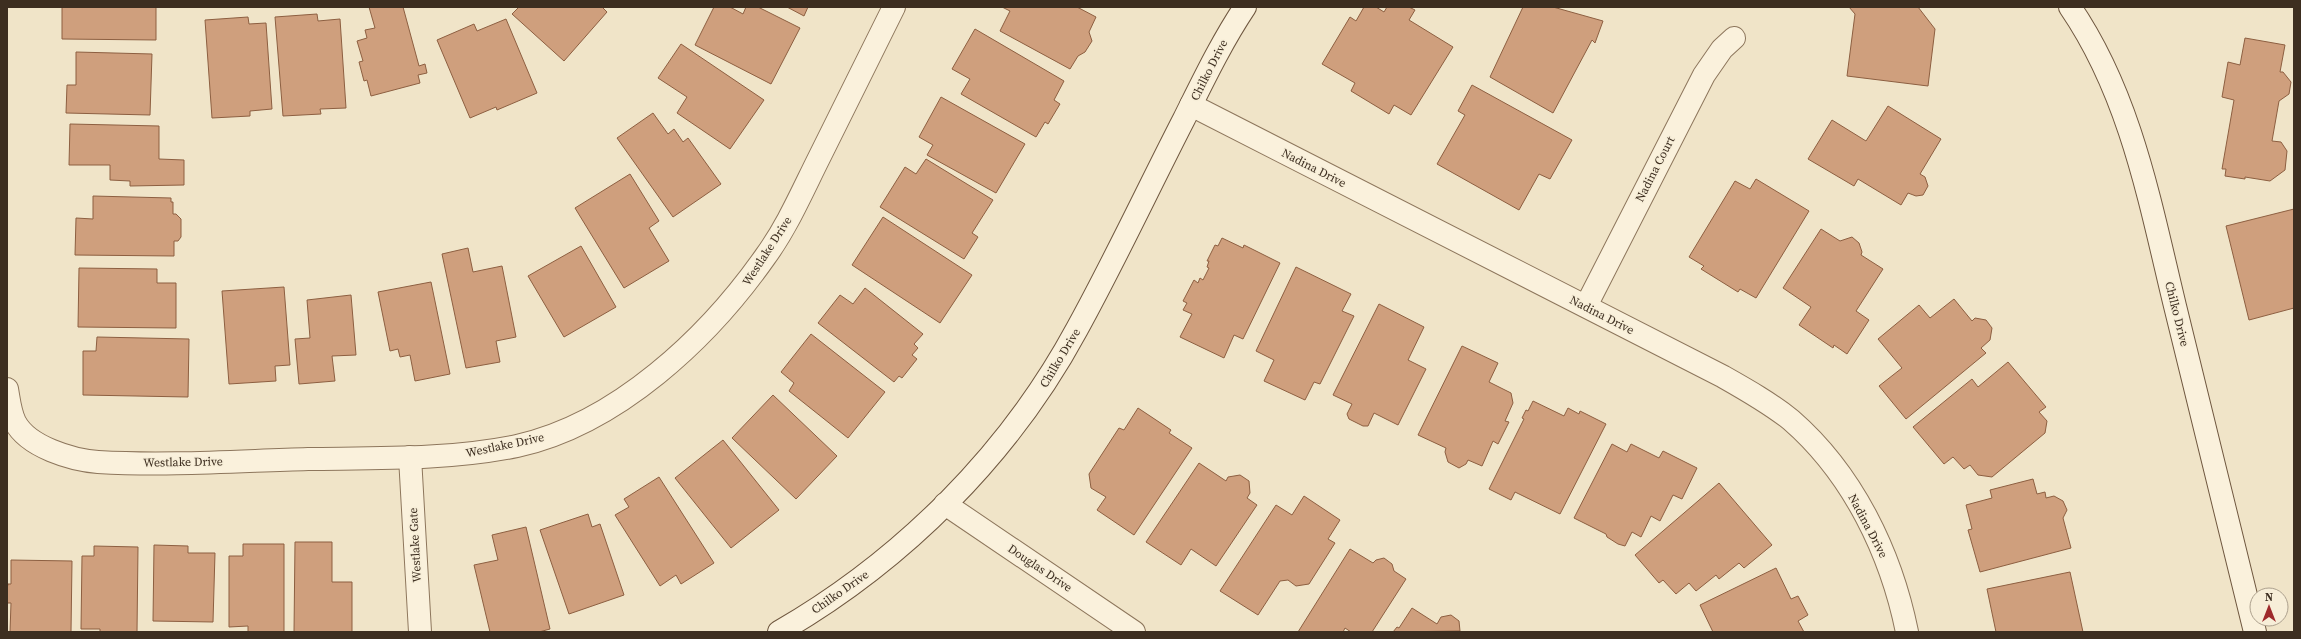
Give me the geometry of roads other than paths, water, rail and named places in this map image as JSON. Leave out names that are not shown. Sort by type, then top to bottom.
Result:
[{"type":"street","name":"Westlake Drive","points":[[7,389],[12,414],[22,432],[60,454],[73,459],[98,462],[410,457],[466,454],[519,445],[558,434],[600,414],[632,392],[704,332],[735,298],[767,256],[785,224],[894,7]]},
{"type":"street","name":"Chilko Drive","points":[[779,632],[826,603],[872,570],[907,540],[945,504],[1009,432],[1045,382],[1091,304],[1217,53],[1245,7]]},
{"type":"street","name":"Chilko Drive","points":[[2070,7],[2088,34],[2107,70],[2138,158],[2255,632]]},
{"type":"street","name":"Nadina Court","points":[[1586,306],[1704,74],[1722,48],[1734,38]]},
{"type":"street","name":"Nadina Drive","points":[[1191,105],[1746,389],[1790,419],[1809,436],[1858,502],[1879,541],[1898,595],[1907,632]]},
{"type":"street","name":"Westlake Gate","points":[[410,457],[420,632]]},
{"type":"street","name":"Douglas Drive","points":[[945,504],[1134,632]]}]
